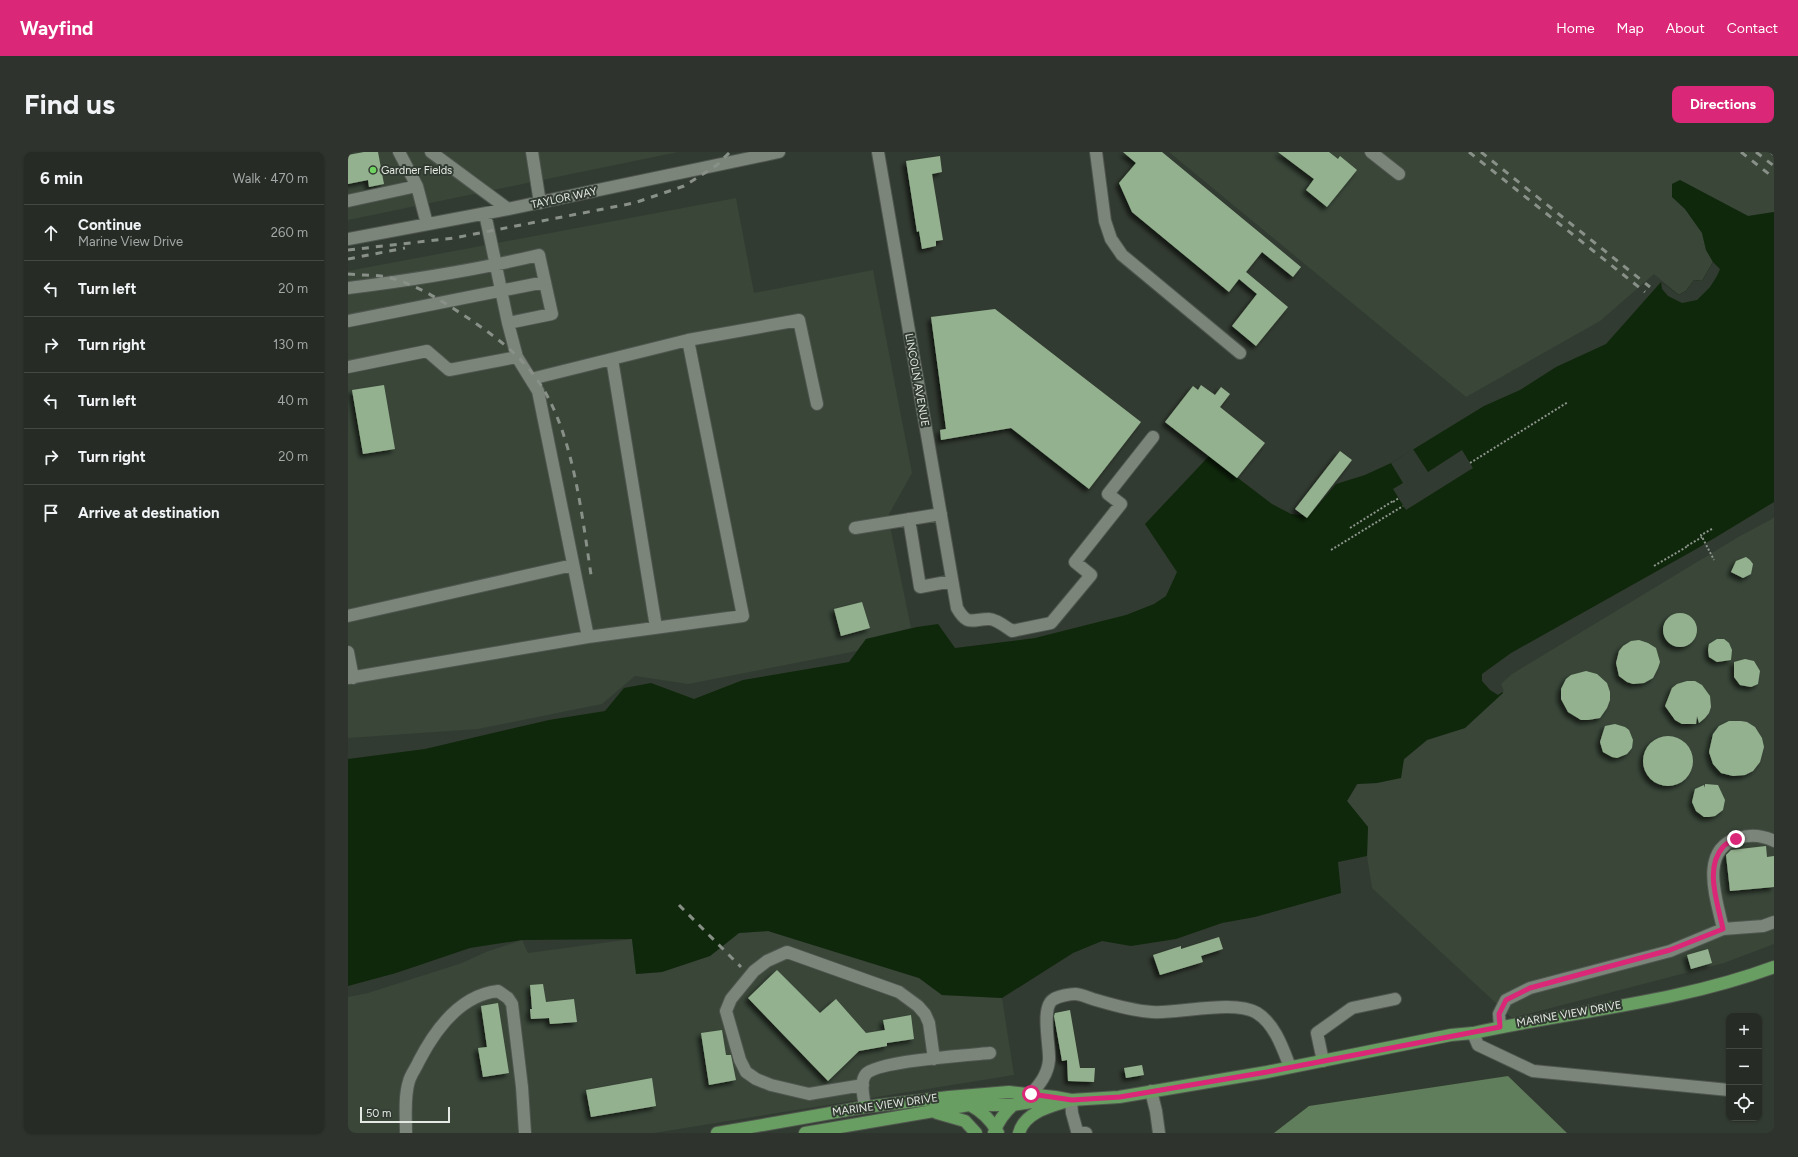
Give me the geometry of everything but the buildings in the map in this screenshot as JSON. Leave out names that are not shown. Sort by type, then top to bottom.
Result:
[{"type":"main road","name":"MARINE VIEW DRIVE","points":[[717,1133],[865,1107],[949,1097],[1009,1092],[1072,1100],[1120,1097],[1290,1067],[1451,1035],[1473,1033],[1677,995],[1749,976],[1774,967]]},
{"type":"main road","points":[[949,1097],[980,1111],[996,1131],[1005,1112],[1013,1105]]},
{"type":"main road","name":"MARINE VIEW DRIVE","points":[[805,1133],[969,1105],[1013,1105],[1047,1100],[1055,1097]]},
{"type":"main road","points":[[1019,1133],[1020,1127],[1035,1113],[1072,1100]]},
{"type":"main road","points":[[930,1112],[951,1116],[965,1121],[976,1133]]},
{"type":"street","points":[[399,152],[417,186],[427,224]]},
{"type":"street","points":[[431,152],[508,209]]},
{"type":"street","points":[[532,152],[540,203]]},
{"type":"street","name":"TAYLOR WAY","points":[[348,239],[540,203],[725,158],[778,152]]},
{"type":"street","name":"LINCOLN AVENUE","points":[[878,152],[957,608],[966,620],[972,622],[991,618],[1012,631],[1051,623],[1091,575],[1075,562],[1121,504],[1108,494],[1153,437]]},
{"type":"street","points":[[1096,152],[1105,221],[1111,239],[1122,255],[1240,353]]},
{"type":"street","points":[[1371,152],[1399,174]]},
{"type":"street","points":[[348,200],[417,186]]},
{"type":"street","points":[[485,214],[508,323],[517,356],[538,391],[588,636]]},
{"type":"street","points":[[348,288],[402,281],[496,265],[539,255],[552,314],[508,323]]},
{"type":"street","points":[[348,321],[545,282]]},
{"type":"street","points":[[531,379],[688,340],[798,320],[816,404]]},
{"type":"street","points":[[348,652],[350,678],[588,636],[743,616],[688,340]]},
{"type":"street","points":[[348,367],[427,351],[449,370],[517,356]]},
{"type":"street","points":[[612,359],[656,627]]},
{"type":"street","points":[[855,528],[941,514]]},
{"type":"street","points":[[908,519],[920,587],[952,581]]},
{"type":"street","points":[[348,616],[573,565]]},
{"type":"street","points":[[1723,929],[1713,877],[1714,864],[1718,854],[1724,845],[1736,839],[1751,835],[1774,841]]},
{"type":"street","points":[[1500,1027],[1499,1014],[1506,1000],[1530,988],[1670,950],[1723,929],[1763,926],[1774,922]]},
{"type":"street","points":[[862,1085],[809,1094],[771,1085],[756,1079],[746,1072],[740,1060],[726,1011],[731,999],[754,971],[767,961],[787,952],[899,992],[918,1006],[925,1014],[929,1023],[934,1059]]},
{"type":"street","points":[[406,1133],[406,1109],[409,1080],[443,1022],[462,1005],[487,992],[498,991],[508,998],[512,1004],[525,1133]]},
{"type":"street","points":[[1031,1094],[1044,1078],[1049,1061],[1047,1011],[1049,1003],[1054,998],[1075,994],[1109,1004],[1152,1012],[1206,1008],[1243,1008],[1257,1013],[1268,1022],[1279,1041],[1290,1067]]},
{"type":"street","points":[[1322,1061],[1317,1033],[1352,1008],[1395,999]]},
{"type":"street","points":[[1473,1033],[1478,1045],[1533,1071],[1726,1090]]},
{"type":"street","points":[[865,1107],[862,1085],[866,1074],[873,1069],[895,1063],[990,1053]]},
{"type":"street","points":[[1151,1091],[1159,1133]]},
{"type":"street","points":[[1072,1100],[1072,1113],[1077,1131],[1086,1133]]},
{"type":"path","points":[[1470,463],[1568,402]]},
{"type":"path","points":[[1378,511],[1399,498]]},
{"type":"path","points":[[1350,528],[1393,502]]},
{"type":"path","points":[[1331,550],[1403,506]]},
{"type":"path","points":[[1654,566],[1712,529]]},
{"type":"path","points":[[1701,536],[1714,560]]},
{"type":"path","points":[[1682,549],[1688,546]]},
{"type":"shaded area","points":[[348,152],[678,152],[348,220]]},
{"type":"shaded area","points":[[1169,152],[1774,152],[1774,212],[1748,216],[1680,180],[1672,184],[1672,197],[1685,209],[1702,233],[1706,250],[1713,262],[1702,281],[1694,280],[1686,291],[1679,295],[1654,274],[1600,321],[1466,397]]},
{"type":"shaded area","points":[[1680,180],[1748,216],[1774,212],[1774,515],[1511,672],[1499,683],[1503,693],[1465,728],[1427,740],[1404,759],[1401,778],[1377,783],[1357,784],[1347,801],[1368,827],[1367,856],[1338,862],[1341,893],[1255,917],[1222,923],[1176,939],[1131,946],[1102,941],[1073,953],[1002,998],[942,995],[919,978],[768,931],[739,933],[710,956],[662,972],[636,974],[632,939],[522,940],[470,948],[396,973],[348,986],[348,759],[425,749],[549,720],[605,711],[624,688],[651,683],[694,699],[743,680],[849,662],[866,639],[917,627],[938,624],[955,648],[1035,638],[1126,615],[1154,604],[1166,596],[1177,572],[1145,524],[1209,456],[1272,504],[1291,514],[1302,515],[1307,518],[1336,484],[1365,475],[1391,463],[1484,406],[1520,390],[1556,367],[1606,344],[1661,282],[1679,295],[1686,291],[1694,280],[1702,281],[1713,262],[1706,250],[1702,233],[1685,209],[1672,197],[1672,184]]},
{"type":"shaded area","points":[[736,198],[754,293],[873,270],[912,473],[888,516],[911,628],[866,639],[857,651],[688,684],[635,676],[602,704],[478,729],[348,738],[348,271]]},
{"type":"shaded area","points":[[1774,515],[1774,944],[1724,963],[1512,1018],[1372,888],[1367,856],[1368,827],[1347,801],[1358,784],[1377,783],[1427,740],[1465,728],[1499,683],[1511,672]]},
{"type":"shaded area","points":[[768,931],[919,978],[942,995],[1002,998],[1014,1075],[654,1133],[348,1133],[348,997],[368,993],[462,963],[486,952],[522,940],[528,953],[632,939],[636,974],[662,972],[710,956],[739,933]]},
{"type":"shaded area","points":[[1508,1076],[1567,1133],[1274,1133],[1309,1106]]},
{"type":"pier","points":[[1713,262],[1720,269],[1710,287],[1697,300],[1682,303],[1668,296],[1662,289],[1661,282],[1679,295],[1686,291],[1694,280],[1702,281]]},
{"type":"pier","points":[[1413,449],[1428,472],[1462,450],[1473,468],[1406,510],[1393,489],[1403,483],[1391,463]]},
{"type":"pier","points":[[1774,502],[1774,517],[1772,519],[1740,536],[1512,674],[1501,684],[1504,691],[1498,695],[1490,690],[1482,681],[1482,674],[1511,653],[1698,548]]},
{"type":"railway","points":[[348,250],[454,238],[634,203],[684,186],[717,165],[730,152]]},
{"type":"railway","points":[[1469,152],[1645,292]]},
{"type":"railway","points":[[1481,152],[1650,287]]},
{"type":"railway","points":[[1741,152],[1774,178]]},
{"type":"railway","points":[[1756,152],[1774,166]]},
{"type":"railway","points":[[1771,152],[1774,155]]},
{"type":"railway","points":[[348,259],[405,248]]},
{"type":"railway","points":[[348,274],[381,276],[404,282],[426,292],[487,331],[505,345],[529,369],[549,399],[568,448],[580,503],[592,581]]},
{"type":"railway","points":[[679,905],[741,967]]},
{"type":"place","name":"Gardner Fields","points":[[373,170]]},
{"type":"route","points":[[1031,1094],[1072,1100],[1120,1097],[1267,1072],[1451,1035],[1473,1033],[1500,1027],[1499,1014],[1506,1000],[1530,988],[1670,950],[1723,929],[1713,877],[1714,864],[1724,845],[1736,839]]}]
